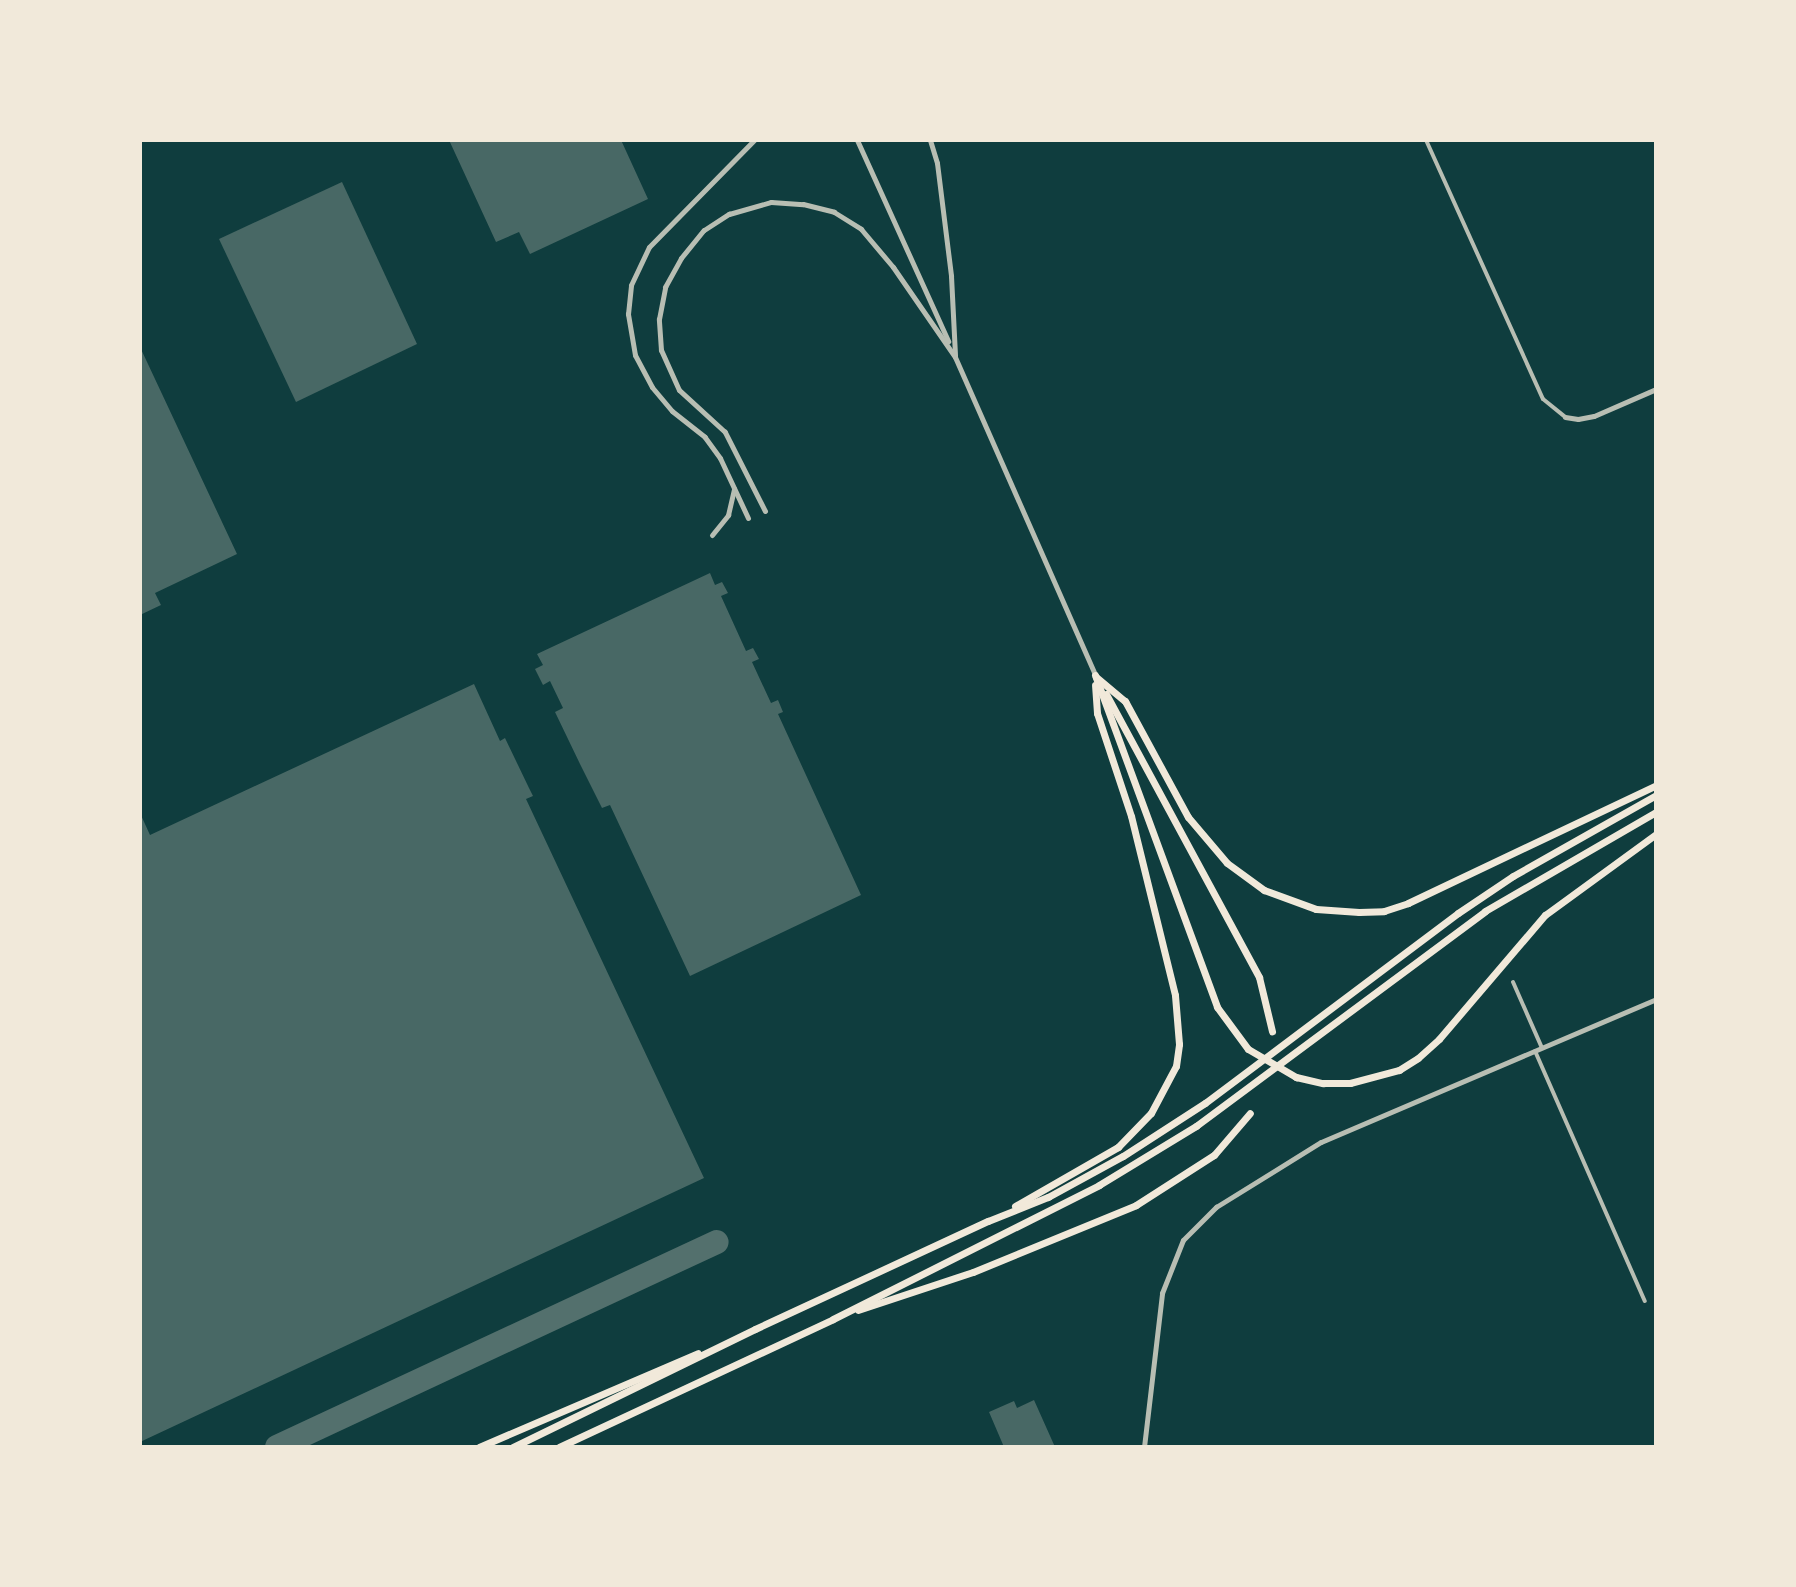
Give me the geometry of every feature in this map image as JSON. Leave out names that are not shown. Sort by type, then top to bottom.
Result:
[{"type":"highway","points":[[1095,675],[1125,701],[1188,817],[1227,863],[1271,894],[1316,909],[1384,911],[1408,903],[1656,785]]},
{"type":"highway","points":[[1095,675],[1259,977],[1272,1031]]},
{"type":"highway","points":[[1095,675],[1209,987],[1235,1035],[1259,1058],[1278,1069],[1323,1083],[1373,1078],[1399,1070],[1418,1058],[1439,1039],[1545,915],[1656,834]]},
{"type":"highway","points":[[988,1221],[1118,1147],[1151,1113],[1176,1066],[1179,1044],[1175,995],[1131,816],[1097,713],[1095,675]]},
{"type":"highway","points":[[513,1447],[755,1329],[988,1221],[1048,1197],[1167,1129],[1458,913],[1513,876],[1656,795]]},
{"type":"highway","points":[[559,1447],[833,1319],[1031,1221],[1160,1150],[1229,1103],[1446,938],[1513,893],[1656,812]]},
{"type":"highway","points":[[833,1319],[973,1272],[1136,1205],[1214,1155],[1250,1113]]},
{"type":"highway","points":[[479,1447],[755,1329]]},
{"type":"street","points":[[748,518],[720,458],[705,437],[691,422],[672,411],[652,387],[635,355],[628,314],[631,285],[649,247],[754,140]]},
{"type":"street","points":[[857,140],[1095,675]]},
{"type":"street","points":[[930,140],[937,163],[949,263],[955,357]]},
{"type":"street","points":[[1426,140],[1543,399],[1565,417],[1578,419],[1594,416],[1656,389]]},
{"type":"street","points":[[765,511],[725,432],[679,390],[661,350],[659,319],[665,287],[681,258],[704,230],[729,214],[771,202],[803,204],[834,212],[861,229],[893,267],[955,357]]},
{"type":"street","points":[[712,535],[728,515],[735,488]]},
{"type":"street","points":[[1513,982],[1542,1048]]},
{"type":"street","points":[[1144,1447],[1162,1293],[1183,1240],[1199,1222],[1247,1185],[1321,1142],[1656,999]]},
{"type":"street","points":[[1535,1051],[1645,1301]]},
{"type":"building","points":[[449,140],[621,140],[648,199],[530,254],[519,232],[496,242]]},
{"type":"building","points":[[342,182],[417,344],[296,402],[219,239]]},
{"type":"building","points":[[140,347],[237,554],[155,593],[161,605],[140,615]]},
{"type":"building","points":[[710,573],[715,585],[722,582],[728,593],[721,596],[746,651],[753,648],[759,659],[752,662],[771,703],[778,700],[783,712],[778,714],[861,895],[690,976],[610,805],[602,808],[555,712],[563,708],[550,681],[543,685],[535,669],[543,665],[537,654]]},
{"type":"building","points":[[474,684],[500,741],[505,738],[533,796],[526,799],[704,1178],[140,1442],[140,813],[150,835]]},
{"type":"building","points":[[1034,1400],[1055,1447],[1004,1447],[989,1412],[1014,1401],[1017,1408]]},
{"type":"taxiway","points":[[277,1447],[717,1242]]}]
